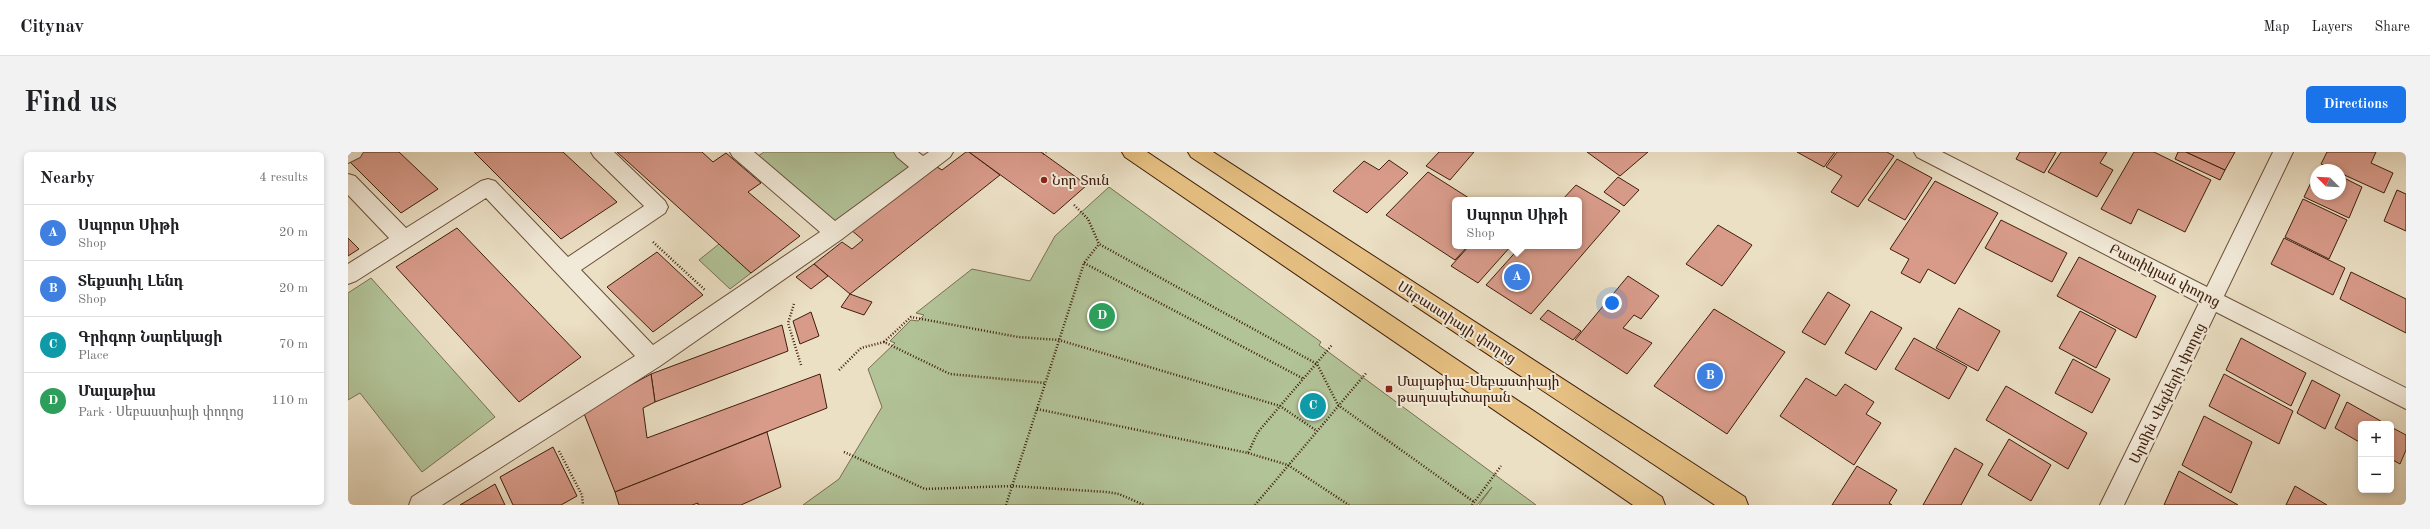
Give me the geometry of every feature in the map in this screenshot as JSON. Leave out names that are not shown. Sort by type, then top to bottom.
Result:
[{"type":"main road","points":[[1132,152],[1653,505]]},
{"type":"main road","name":"Սեբաստիայի փողոց","points":[[1198,152],[1736,505]]},
{"type":"street","points":[[348,155],[353,152]]},
{"type":"street","points":[[568,268],[658,207],[600,152]]},
{"type":"street","points":[[740,152],[835,233]]},
{"type":"street","points":[[904,152],[924,167]]},
{"type":"street","points":[[422,505],[652,359],[725,310],[835,233],[943,152]]},
{"type":"street","name":"Բատիկյան փողոց","points":[[1924,152],[2406,399]]},
{"type":"street","name":"Արմին Վեգների փողոց","points":[[2112,505],[2284,152]]},
{"type":"street","points":[[348,182],[404,240]]},
{"type":"street","points":[[348,275],[488,187],[568,268],[652,359]]},
{"type":"path","points":[[1074,205],[1088,219],[1099,244],[1317,364],[1338,405],[1473,504],[1501,466]]},
{"type":"path","points":[[634,223],[725,310]]},
{"type":"path","points":[[1006,505],[1084,263],[1099,244]]},
{"type":"path","points":[[1084,263],[1304,379]]},
{"type":"path","points":[[794,304],[788,323],[801,365]]},
{"type":"path","points":[[839,370],[861,348],[884,342],[911,317],[1018,337],[1059,340],[1280,406],[1317,431]]},
{"type":"path","points":[[884,342],[950,374],[1045,383]]},
{"type":"path","points":[[1248,453],[1258,432],[1332,345]]},
{"type":"path","points":[[1255,505],[1367,372]]},
{"type":"path","points":[[1037,409],[1248,453],[1288,465],[1349,505]]},
{"type":"path","points":[[555,444],[582,495],[583,505]]},
{"type":"path","points":[[844,452],[925,489],[1012,486],[1107,492],[1119,494],[1144,505]]},
{"type":"green space","points":[[764,152],[893,152],[915,169],[838,224],[757,157]]},
{"type":"green space","points":[[1109,187],[1321,342],[1319,345],[1536,505],[1479,505],[1492,487],[1477,505],[803,505],[839,479],[882,407],[868,369],[895,343],[890,341],[911,320],[918,321],[924,315],[916,313],[972,269],[1030,281],[1055,236]]},
{"type":"green space","points":[[719,244],[751,273],[730,289],[699,260]]},
{"type":"green space","points":[[371,278],[495,417],[422,472],[360,393],[348,400],[348,293]]},
{"type":"building","points":[[361,152],[399,152],[438,189],[401,213],[348,160]]},
{"type":"building","points":[[474,152],[563,152],[617,202],[561,239]]},
{"type":"building","points":[[617,152],[702,152],[713,162],[726,153],[761,183],[748,192],[800,236],[751,273]]},
{"type":"building","points":[[966,152],[969,152],[1000,175],[850,294],[814,264],[842,242],[852,249],[863,240],[850,229],[934,165],[942,170]]},
{"type":"building","name":"Նոր Տուն","points":[[969,152],[1041,152],[1087,185],[1054,214]]},
{"type":"building","points":[[1439,152],[1474,152],[1450,180],[1426,166]]},
{"type":"building","points":[[1587,152],[1648,152],[1620,176]]},
{"type":"building","points":[[1797,152],[1835,152],[1824,167]]},
{"type":"building","points":[[1837,152],[1887,152],[1894,156],[1858,207],[1831,192],[1842,176],[1826,167]]},
{"type":"building","points":[[2020,152],[2056,152],[2044,173],[2016,159]]},
{"type":"building","points":[[2061,152],[2107,152],[2100,163],[2113,170],[2097,197],[2048,172]]},
{"type":"building","points":[[2134,152],[2154,152],[2211,180],[2185,232],[2138,209],[2131,224],[2101,209]]},
{"type":"building","points":[[2178,152],[2186,152],[2225,170],[2220,180],[2175,159]]},
{"type":"building","points":[[2186,152],[2235,152],[2225,170]]},
{"type":"building","points":[[2327,152],[2376,152],[2371,163],[2393,173],[2384,193],[2346,176],[2346,164],[2321,164]]},
{"type":"building","points":[[1897,159],[1932,178],[1905,220],[1868,200]]},
{"type":"building","points":[[1389,160],[1408,173],[1367,213],[1333,191],[1364,161],[1379,170]]},
{"type":"building","points":[[1428,172],[1467,197],[1452,197],[1452,249],[1465,249],[1455,260],[1386,215]]},
{"type":"building","points":[[1618,177],[1639,190],[1624,206],[1604,192]]},
{"type":"building","points":[[2346,179],[2362,187],[2349,218],[2310,200],[2346,200]]},
{"type":"building","points":[[1935,181],[1998,213],[1955,284],[1928,269],[1920,283],[1901,273],[1909,259],[1890,249]]},
{"type":"building","points":[[2310,184],[2310,200],[2304,197]]},
{"type":"building","points":[[1576,185],[1620,211],[1531,314],[1486,285],[1518,249],[1582,249],[1582,197],[1565,197]]},
{"type":"building","points":[[2397,190],[2406,194],[2406,231],[2384,221]]},
{"type":"building","points":[[2303,199],[2347,220],[2329,259],[2285,237]]},
{"type":"building","points":[[2001,220],[2067,253],[2052,282],[1985,248]]},
{"type":"building","points":[[1718,225],[1752,245],[1722,286],[1686,264]]},
{"type":"building","points":[[457,228],[581,357],[519,402],[396,267]]},
{"type":"building","points":[[348,238],[359,249],[348,256]]},
{"type":"building","points":[[2284,238],[2345,268],[2333,295],[2271,264]]},
{"type":"building","points":[[1466,249],[1508,249],[1478,283],[1451,266]]},
{"type":"building","points":[[657,252],[703,295],[653,332],[607,287]]},
{"type":"building","points":[[2079,257],[2156,296],[2136,338],[2057,296]]},
{"type":"building","points":[[814,264],[828,276],[811,289],[796,277]]},
{"type":"building","points":[[2351,272],[2406,299],[2406,333],[2340,299]]},
{"type":"building","points":[[1628,276],[1659,296],[1641,319],[1634,315],[1623,328],[1652,343],[1627,374],[1575,340]]},
{"type":"building","points":[[1828,292],[1850,305],[1825,345],[1802,332]]},
{"type":"building","points":[[850,294],[872,302],[864,315],[841,307]]},
{"type":"building","points":[[1959,308],[2000,331],[1978,371],[1936,348]]},
{"type":"building","points":[[1714,309],[1785,352],[1727,434],[1654,386]]},
{"type":"building","points":[[1548,310],[1581,331],[1573,340],[1540,319]]},
{"type":"building","points":[[1871,311],[1902,328],[1876,370],[1845,353]]},
{"type":"building","points":[[2080,311],[2116,330],[2096,368],[2059,348]]},
{"type":"building","points":[[811,312],[819,336],[800,344],[793,321]]},
{"type":"building","points":[[782,325],[788,351],[655,402],[651,374]]},
{"type":"building","points":[[1914,338],[1967,367],[1949,399],[1895,369]]},
{"type":"building","points":[[2241,338],[2306,373],[2291,406],[2226,370]]},
{"type":"building","points":[[2073,359],[2110,379],[2092,413],[2055,393]]},
{"type":"building","points":[[651,374],[655,402],[643,408],[647,438],[820,374],[827,408],[615,492],[583,411]]},
{"type":"building","points":[[2224,374],[2293,411],[2279,444],[2209,406]]},
{"type":"building","points":[[1806,378],[1836,396],[1845,384],[1874,402],[1866,414],[1881,423],[1854,465],[1780,416]]},
{"type":"building","points":[[2312,380],[2340,395],[2325,429],[2297,413]]},
{"type":"building","points":[[2006,386],[2087,433],[2068,469],[1986,420]]},
{"type":"building","points":[[2347,402],[2381,421],[2358,421],[2358,441],[2335,428]]},
{"type":"building","points":[[2204,416],[2252,442],[2231,493],[2182,465]]},
{"type":"building","points":[[2394,429],[2406,435],[2406,450],[2400,464],[2394,461]]},
{"type":"building","points":[[767,432],[781,487],[741,505],[698,505],[698,503],[692,505],[619,505],[615,492]]},
{"type":"building","points":[[2009,439],[2051,465],[2031,501],[1988,475]]},
{"type":"building","points":[[553,447],[577,496],[561,505],[513,505],[500,477]]},
{"type":"building","points":[[1955,448],[1983,464],[1961,505],[1923,505]]},
{"type":"building","points":[[1857,466],[1897,490],[1889,503],[1892,505],[1832,505]]},
{"type":"building","points":[[2179,471],[2238,505],[2164,505]]},
{"type":"building","points":[[495,484],[505,505],[460,505]]},
{"type":"building","points":[[2295,486],[2327,505],[2286,505]]},
{"type":"place","name":"Նոր Տուն","points":[[1044,180]]},
{"type":"place","name":"Սպորտ Սիթի","points":[[1517,277]]},
{"type":"place","name":"Մալաթիա","points":[[1102,316]]},
{"type":"place","name":"Տեքստիլ Լենդ","points":[[1710,376]]},
{"type":"place","name":"Մալաթիա-Սեբաստիայի թաղապետարան","points":[[1389,389]]},
{"type":"place","name":"Գրիգոր Նարեկացի","points":[[1313,406]]}]
